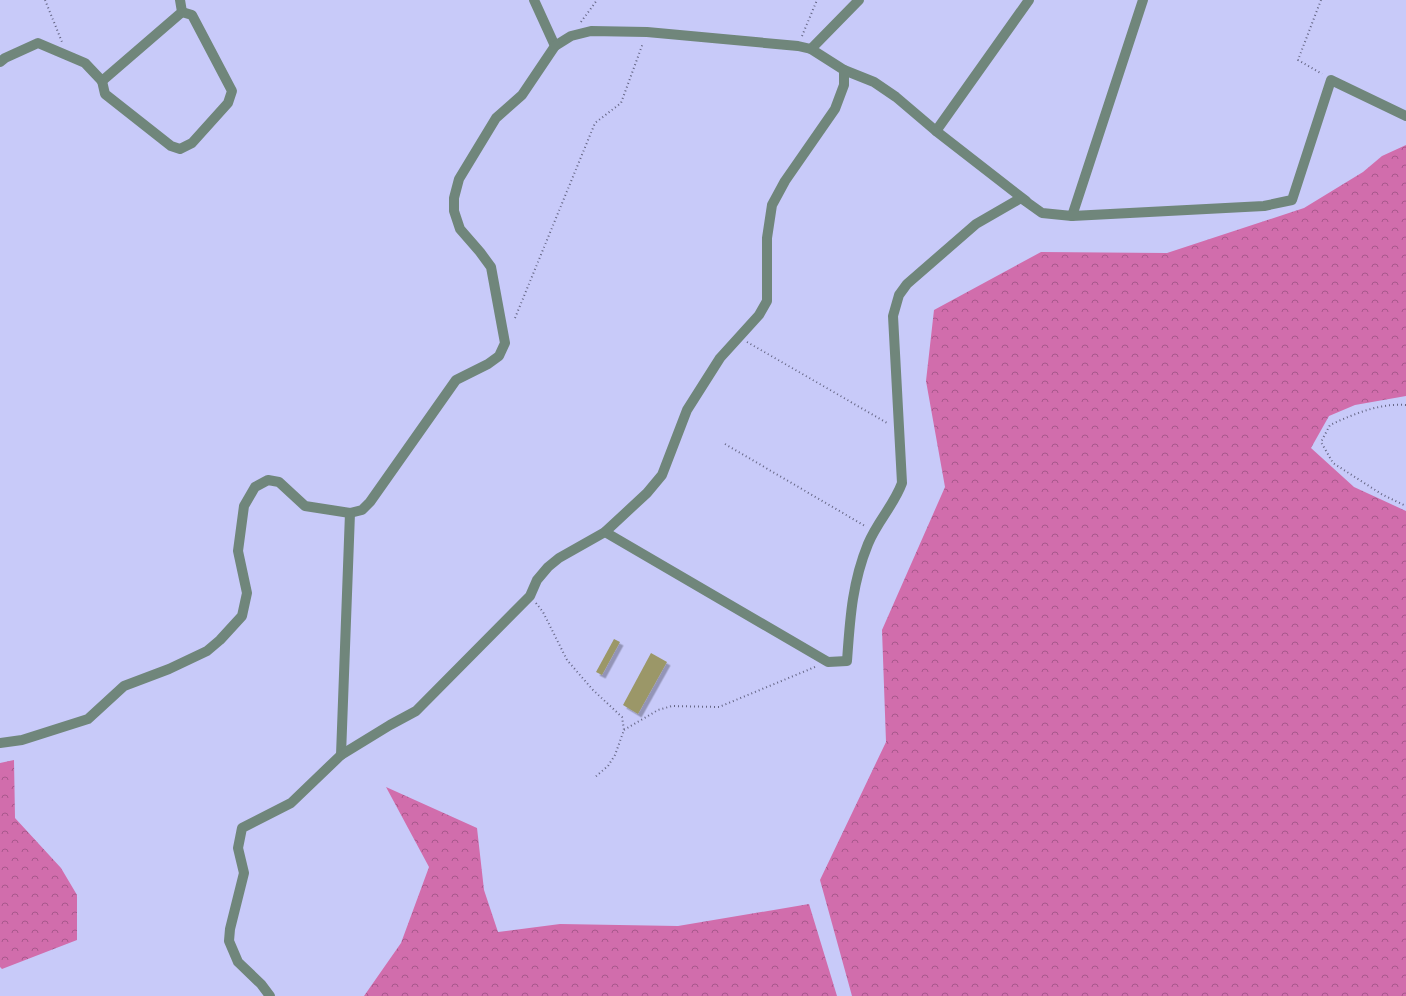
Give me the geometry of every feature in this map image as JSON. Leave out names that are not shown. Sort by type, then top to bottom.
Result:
[{"type":"street","points":[[180,0],[182,12]]},
{"type":"street","points":[[534,0],[555,46]]},
{"type":"street","points":[[811,49],[859,0]]},
{"type":"street","points":[[936,131],[1029,0]]},
{"type":"street","points":[[1072,216],[1143,0]]},
{"type":"street","points":[[0,62],[5,58],[38,43],[85,63],[102,81],[105,94],[171,146],[180,149],[192,143],[228,103],[232,92],[192,15],[182,12]]},
{"type":"street","points":[[102,81],[182,12]]},
{"type":"street","points":[[0,743],[22,740],[88,718],[124,686],[169,669],[207,651],[220,640],[242,616],[247,593],[238,551],[244,506],[255,487],[268,480],[279,482],[305,506],[350,513],[362,510],[370,502],[456,380],[488,364],[499,356],[505,343],[491,267],[460,229],[454,211],[454,198],[459,179],[496,118],[522,95],[555,46],[571,36],[591,31],[647,32],[798,46],[811,49],[844,70],[874,82],[896,97],[936,131],[1042,213]]},
{"type":"street","points":[[270,996],[261,984],[238,962],[229,941],[230,929],[244,873],[238,848],[242,828],[291,803],[341,756],[390,724],[416,711],[530,596],[537,580],[548,567],[559,558],[605,532],[647,493],[662,475],[686,410],[720,358],[759,315],[767,301],[767,238],[772,205],[785,181],[835,109],[844,85],[844,70]]},
{"type":"street","points":[[605,532],[828,662],[847,660],[852,595],[868,543],[896,498],[902,483],[893,316],[899,295],[907,284],[976,224],[1021,198],[1042,213],[1072,216],[1264,206],[1292,200],[1331,80],[1406,116]]},
{"type":"street","points":[[341,756],[350,513]]},
{"type":"path","points":[[45,0],[68,56]]},
{"type":"path","points":[[571,36],[597,0]]},
{"type":"path","points":[[798,46],[817,0]]},
{"type":"path","points":[[1321,0],[1298,60],[1331,80]]},
{"type":"path","points":[[515,318],[595,123],[621,103],[647,32]]},
{"type":"path","points":[[740,337],[899,430]]},
{"type":"path","points":[[1406,404],[1392,404],[1372,409],[1330,425],[1321,442],[1333,463],[1383,495],[1406,506]]},
{"type":"path","points":[[725,444],[876,532]]},
{"type":"path","points":[[530,596],[543,612],[567,660],[593,690],[622,717],[624,730],[615,755],[608,766],[594,778]]},
{"type":"path","points":[[624,730],[658,710],[672,706],[719,707],[828,662]]},
{"type":"green space","points":[[1406,145],[1406,396],[1355,405],[1329,416],[1311,448],[1354,487],[1406,511],[1406,996],[852,996],[820,880],[886,742],[882,630],[945,487],[926,381],[934,310],[1041,252],[1167,253],[1304,208],[1363,172],[1382,156]]},
{"type":"green space","points":[[14,760],[15,818],[61,868],[77,895],[77,940],[2,969],[0,967],[0,763]]},
{"type":"green space","points":[[386,787],[477,828],[484,890],[498,932],[560,924],[678,926],[809,904],[837,996],[364,996],[401,943],[429,867]]},
{"type":"building","points":[[614,639],[620,642],[602,675],[596,672]]},
{"type":"building","points":[[651,653],[667,662],[638,714],[623,705]]}]
